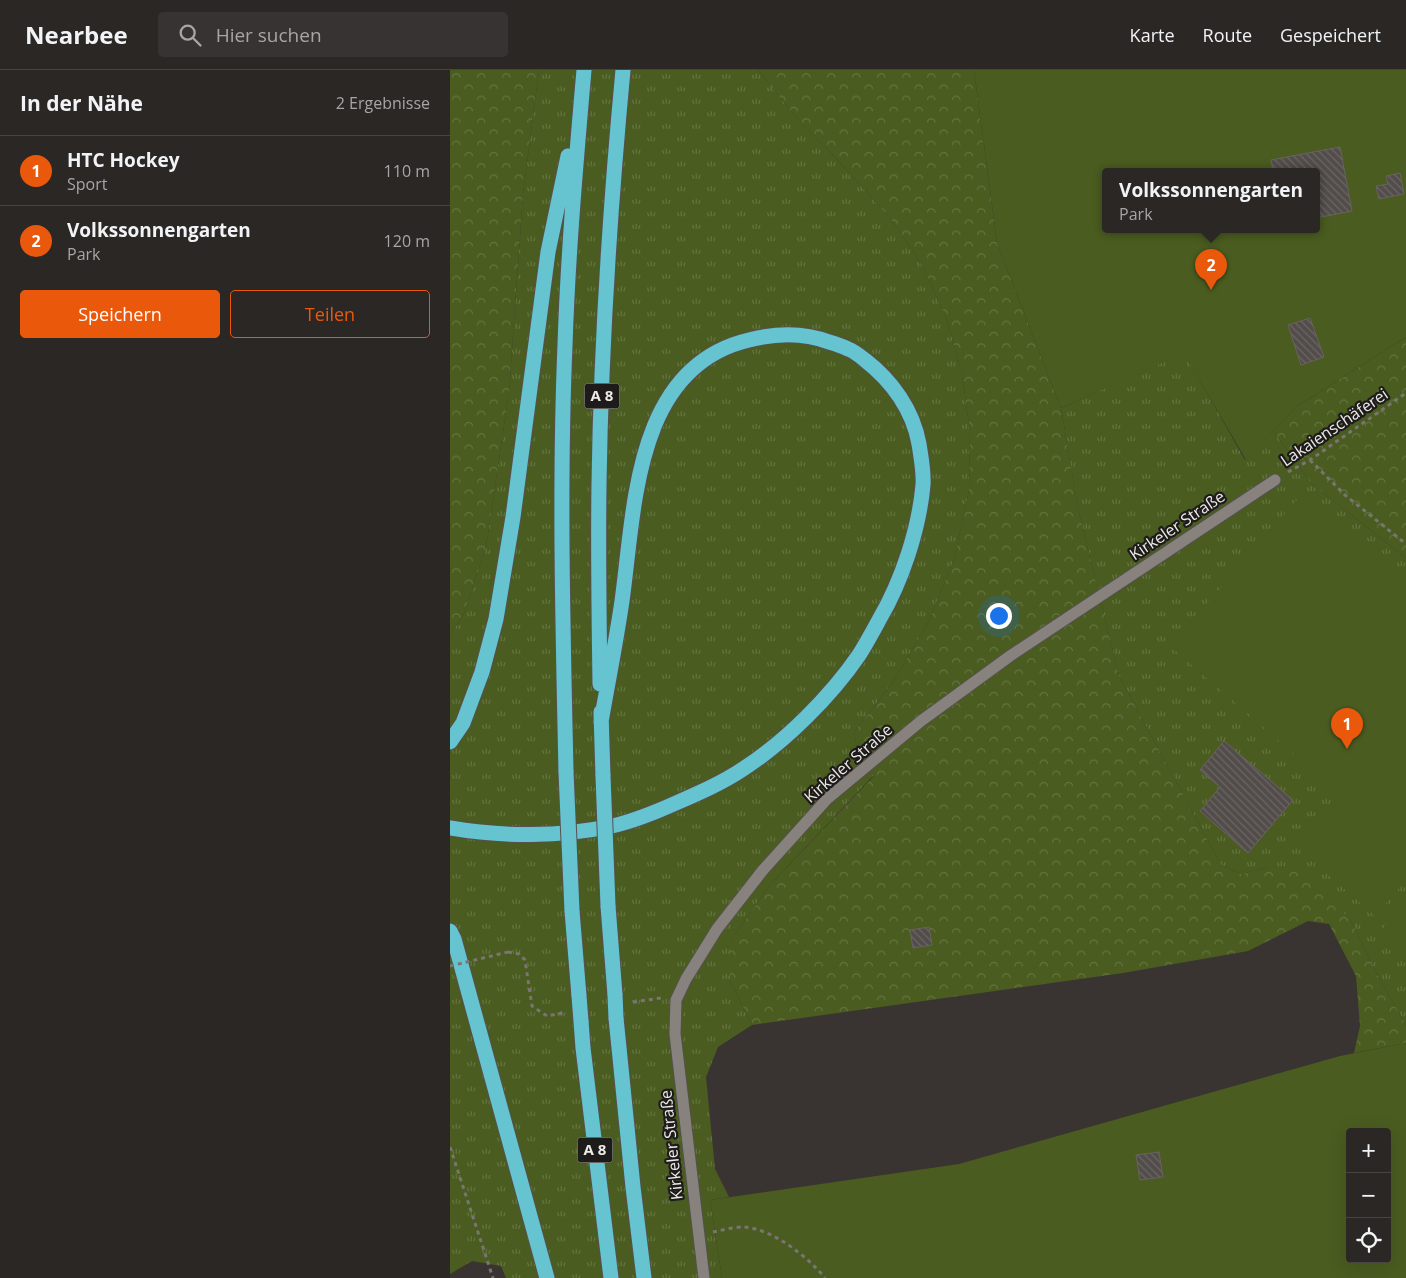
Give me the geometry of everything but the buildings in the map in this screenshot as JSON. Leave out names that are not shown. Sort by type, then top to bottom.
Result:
[{"type":"highway","name":"A 8","points":[[584,70],[576,158],[564,345],[562,502],[566,772],[572,911],[583,1048],[611,1278]]},
{"type":"highway","name":"A 8","points":[[623,70],[614,168],[603,348],[599,484],[601,722],[608,906],[614,995],[644,1278]]},
{"type":"highway","points":[[450,742],[463,723],[482,672],[496,619],[514,517],[548,252],[582,91]]},
{"type":"highway","points":[[450,828],[508,834],[550,834],[614,826],[658,811],[702,792],[743,769],[788,735],[829,692],[859,655],[892,598],[913,541],[923,483],[918,441],[909,412],[894,388],[874,368],[851,350],[822,339],[794,334],[765,336],[732,344],[706,358],[681,378],[660,412],[642,461],[630,526],[622,600],[601,722]]},
{"type":"highway","points":[[450,932],[454,939],[470,992],[548,1278]]},
{"type":"lane","name":"Kirkeler Straße","points":[[704,1278],[675,1034],[676,1000],[686,979],[717,929],[763,870],[828,799],[921,721],[1010,656],[1275,480]]},
{"type":"path","name":"Lakaienschäferei","points":[[1275,480],[1310,460],[1406,393]]},
{"type":"path","points":[[1310,460],[1345,495],[1406,544]]},
{"type":"path","points":[[450,966],[508,952]]},
{"type":"path","points":[[450,1147],[493,1278]]},
{"type":"path","points":[[698,1234],[744,1227],[767,1233],[786,1243],[818,1268],[826,1278]]},
{"type":"green space","points":[[450,70],[539,70],[523,194],[509,392],[486,547],[463,616],[450,634]]},
{"type":"green space","points":[[539,70],[758,70],[794,115],[891,219],[921,263],[947,320],[962,374],[970,432],[969,490],[954,559],[929,621],[893,682],[854,732],[857,749],[874,775],[768,887],[730,942],[730,981],[752,1025],[718,1047],[706,1077],[715,1169],[729,1197],[710,1200],[722,1278],[506,1278],[501,1266],[472,1261],[450,1274],[450,634],[463,616],[486,547],[509,392],[523,194]]},
{"type":"green space","points":[[758,70],[974,70],[997,243],[1061,408],[1078,508],[1119,676],[1221,865],[1241,874],[1269,867],[1290,866],[1350,919],[1379,978],[1406,1025],[1406,1043],[1354,1053],[1360,1026],[1356,976],[1329,924],[1308,921],[1248,951],[1123,973],[752,1025],[730,981],[730,942],[768,887],[874,776],[857,749],[854,732],[893,682],[929,621],[954,559],[969,490],[970,432],[962,374],[947,320],[921,263],[891,219],[794,115]]},
{"type":"green space","points":[[974,70],[1406,70],[1406,337],[1296,407],[1246,460],[1184,353],[1061,408],[997,243]]},
{"type":"green space","points":[[1406,337],[1406,558],[1311,483],[1273,431],[1296,407]]},
{"type":"green space","points":[[1184,352],[1245,460],[1273,431],[1311,483],[1406,558],[1406,1025],[1379,978],[1350,919],[1269,867],[1241,874],[1221,865],[1119,676],[1078,508],[1061,408]]},
{"type":"green space","points":[[1302,494],[1406,584],[1406,851],[1170,646]]},
{"type":"green space","points":[[1338,802],[1406,861],[1406,880],[1375,916],[1298,848]]},
{"type":"green space","points":[[1406,901],[1406,955],[1380,932]]},
{"type":"green space","points":[[1406,1043],[1406,1278],[722,1278],[710,1200],[959,1164],[1340,1056]]},
{"type":"place","name":"Volkssonnengarten","points":[[1211,290]]},
{"type":"place","name":"HTC Hockey","points":[[1347,749]]}]
